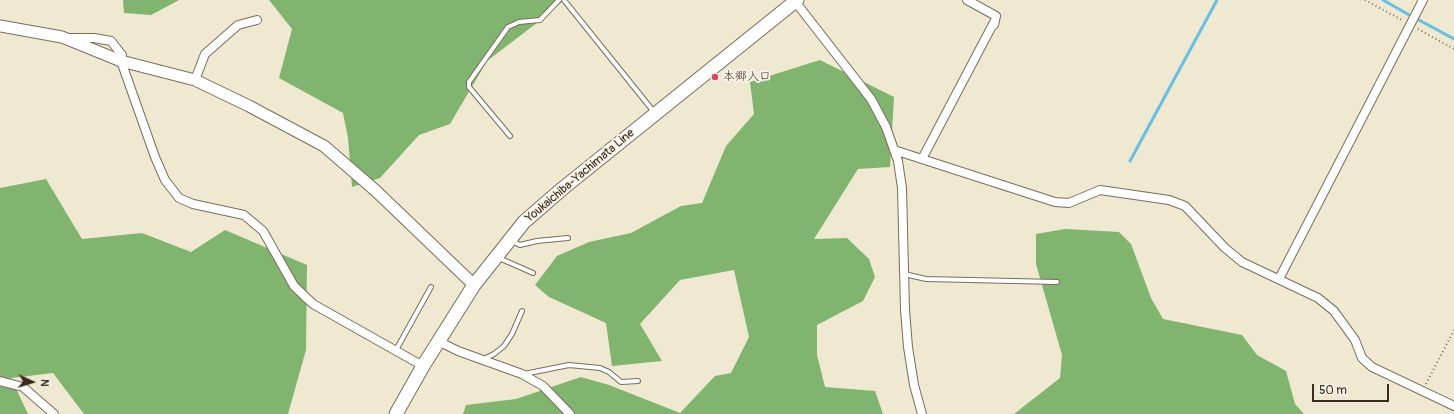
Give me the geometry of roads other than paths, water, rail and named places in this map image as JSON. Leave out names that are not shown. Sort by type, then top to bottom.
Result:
[{"type":"main road","name":"Youkaichiba-Yachimata Line","points":[[396,414],[438,341],[474,285],[524,222],[796,0]]},
{"type":"street","points":[[796,0],[871,99],[886,127],[898,161],[902,188],[904,274],[908,347],[914,385],[922,414]]},
{"type":"street","points":[[922,159],[993,24],[994,25],[996,16],[967,0]]},
{"type":"street","points":[[1279,279],[1423,0]]},
{"type":"street","points":[[195,80],[205,54],[238,25],[257,20]]},
{"type":"street","points":[[0,26],[62,38],[121,61],[195,80],[250,106],[324,146],[336,154],[474,285]]},
{"type":"street","points":[[121,61],[155,157],[165,180],[179,198],[244,215],[263,231],[294,286],[302,296],[313,304],[423,366]]},
{"type":"street","points":[[894,150],[1055,202],[1069,203],[1100,190],[1169,200],[1186,206],[1225,248],[1242,262],[1318,298],[1334,311],[1355,340],[1362,358],[1372,368],[1454,406]]},
{"type":"street","points":[[438,341],[458,351],[522,374],[543,386],[570,414]]},
{"type":"street","points":[[0,381],[23,387],[54,414]]},
{"type":"lane","points":[[510,136],[469,86],[469,82],[508,27],[519,22],[540,20],[559,0]]},
{"type":"lane","points":[[564,0],[655,114]]},
{"type":"lane","points":[[510,240],[520,245],[537,241],[568,238]]},
{"type":"lane","points":[[496,257],[533,273]]},
{"type":"lane","points":[[904,274],[926,279],[1057,282]]},
{"type":"lane","points":[[396,350],[432,287]]},
{"type":"lane","points":[[482,360],[494,354],[504,346],[512,334],[522,311]]},
{"type":"lane","points":[[522,374],[569,365],[600,368],[609,372],[621,382],[638,381]]},
{"type":"waterway","points":[[1130,161],[1217,0]]},
{"type":"waterway","points":[[1383,0],[1411,16]]},
{"type":"waterway","points":[[1419,20],[1454,39]]},
{"type":"place","name":"本郷入口","points":[[715,77]]}]
